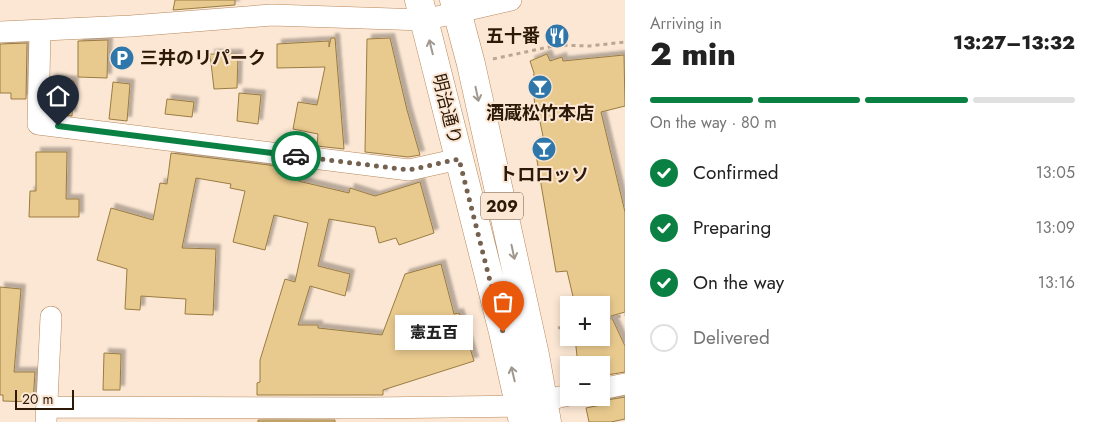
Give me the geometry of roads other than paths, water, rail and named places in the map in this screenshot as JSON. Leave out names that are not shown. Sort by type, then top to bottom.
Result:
[{"type":"highway","name":"明治通り","points":[[456,6],[471,64],[541,409]]},
{"type":"highway","name":"明治通り","points":[[422,10],[503,332],[541,409]]},
{"type":"street","points":[[0,32],[272,16],[356,8],[422,10],[511,0]]},
{"type":"street","points":[[40,31],[38,124],[409,170],[459,159]]},
{"type":"street","points":[[51,317],[47,414],[369,415],[541,409]]},
{"type":"street","points":[[610,387],[625,384]]},
{"type":"place","name":"五十番","points":[[557,36]]},
{"type":"place","name":"三井のリパーク","points":[[122,58]]},
{"type":"place","name":"酒蔵松竹本店","points":[[540,87]]},
{"type":"place","name":"トロロッソ","points":[[544,149]]},
{"type":"place","name":"憲五百","points":[[503,332]]}]
